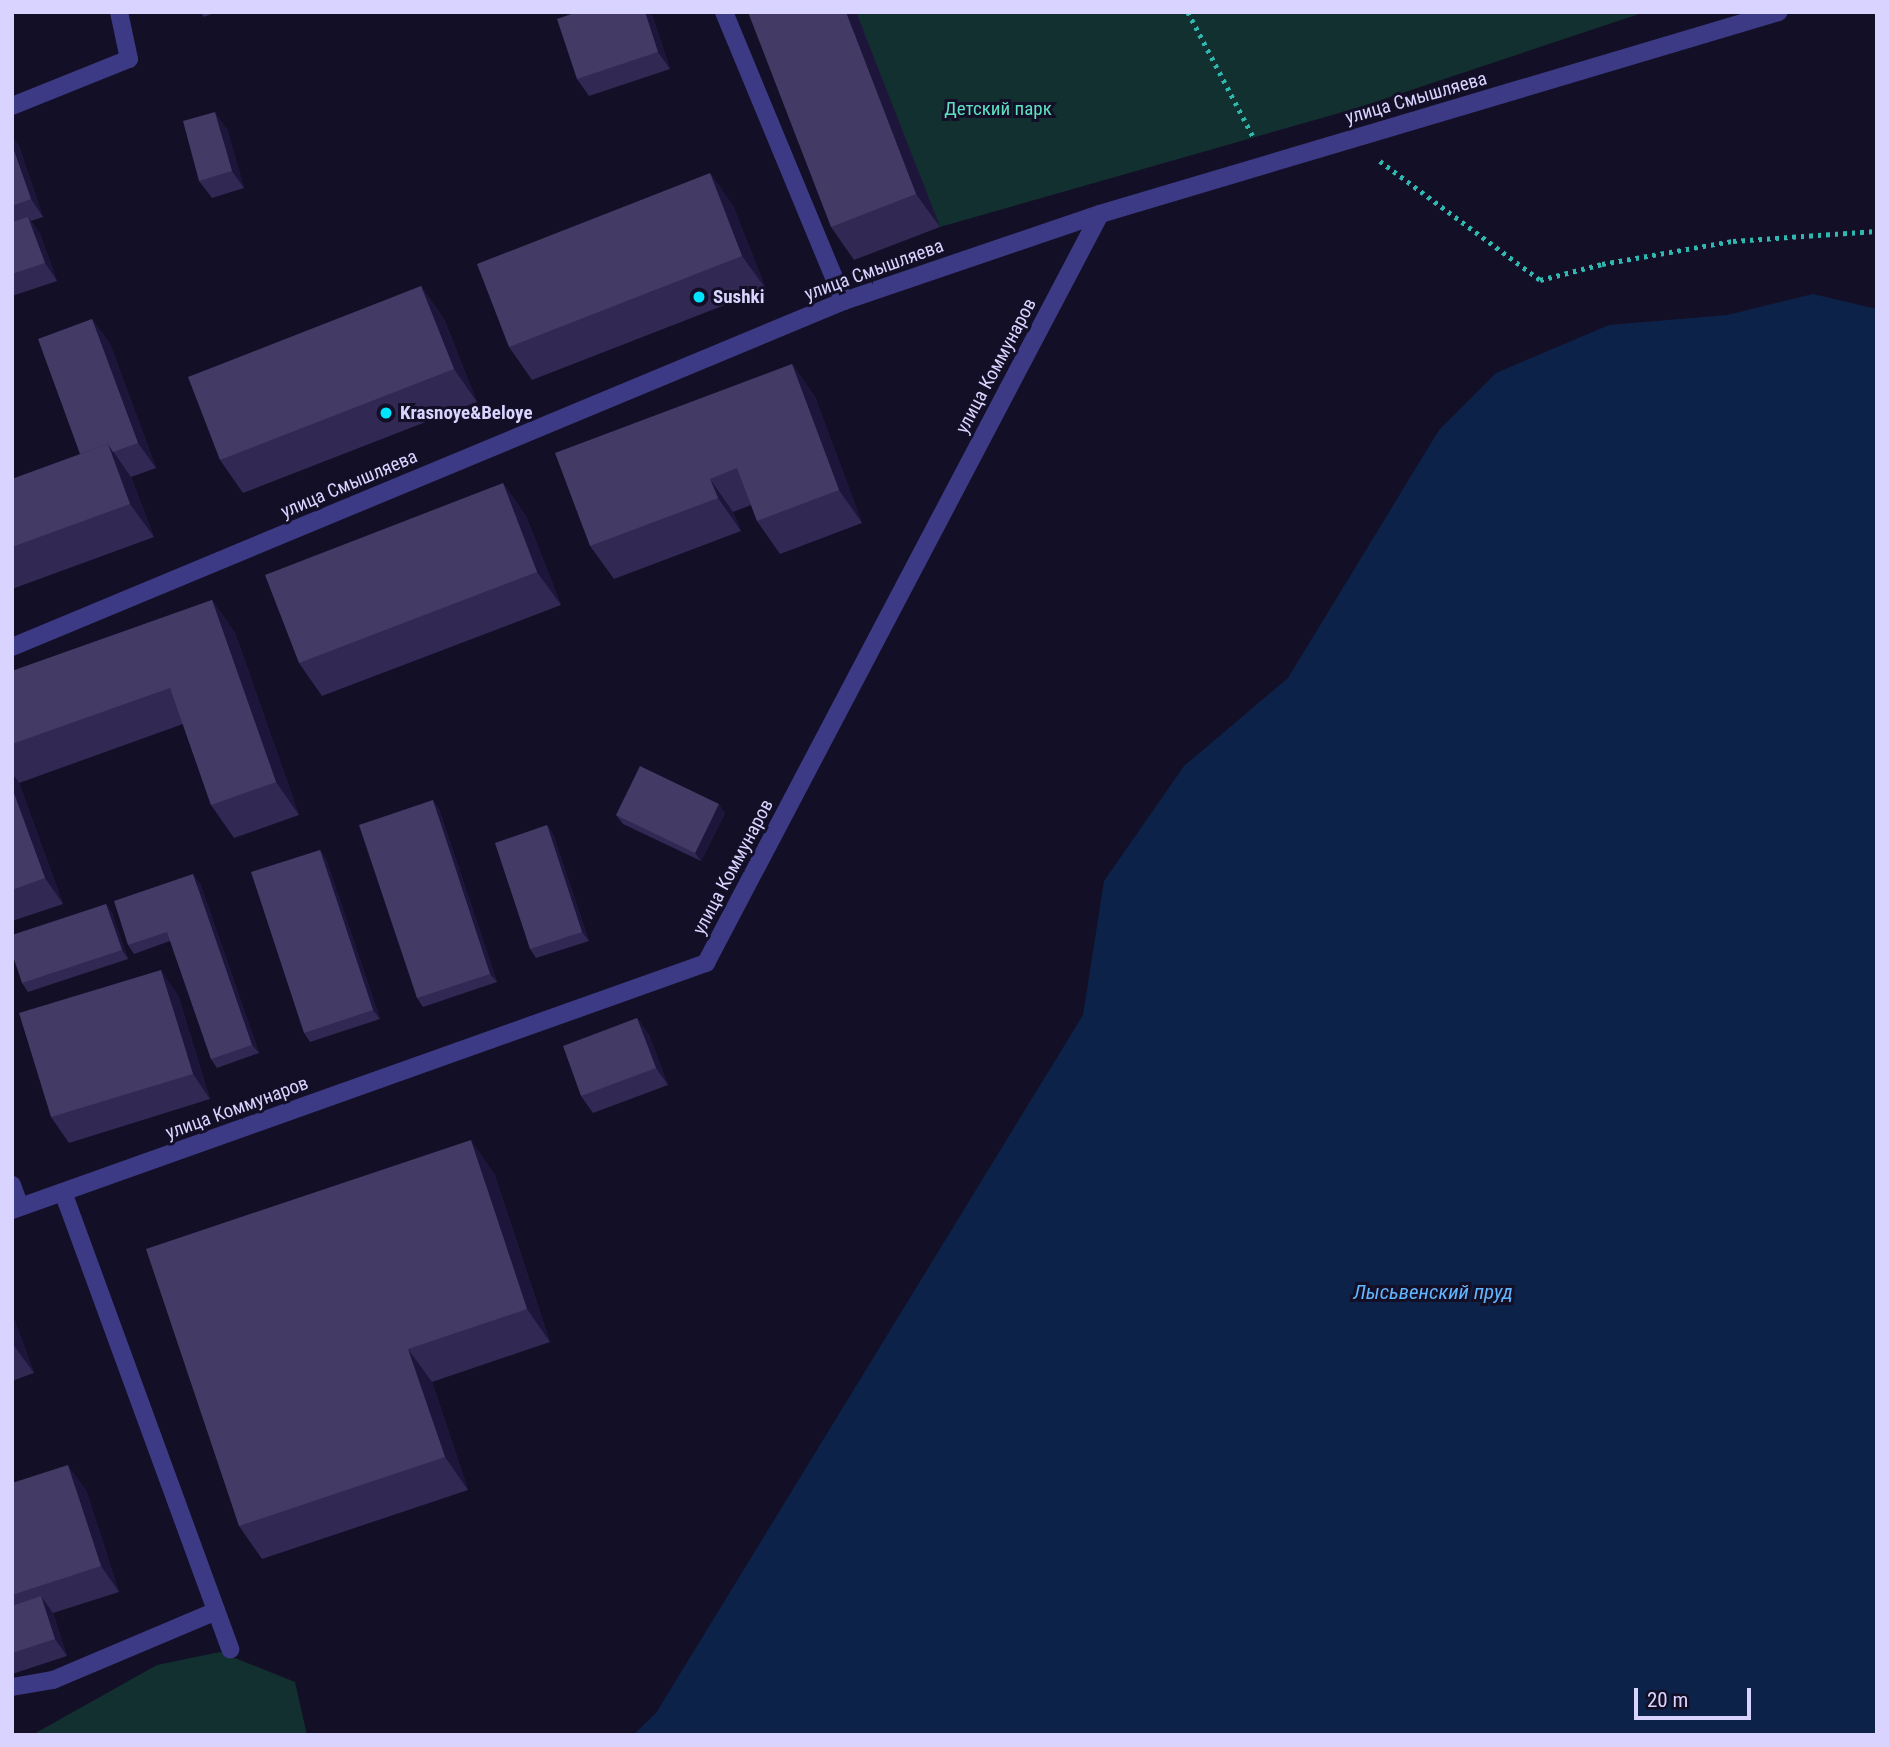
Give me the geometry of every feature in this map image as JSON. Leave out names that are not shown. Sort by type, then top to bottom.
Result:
[{"type":"street","points":[[12,106],[129,60],[119,12]]},
{"type":"street","points":[[724,12],[844,301]]},
{"type":"street","name":"улица Смышляева","points":[[12,647],[844,301],[1100,214],[1779,12]]},
{"type":"street","name":"улица Коммунаров","points":[[16,1209],[706,963],[1100,214]]},
{"type":"street","points":[[12,1185],[16,1209]]},
{"type":"street","points":[[63,1192],[230,1649]]},
{"type":"street","points":[[12,1686],[53,1680],[216,1611]]},
{"type":"path","points":[[1188,12],[1268,164]]},
{"type":"path","points":[[1351,139],[1540,280],[1602,264],[1733,241],[1877,231]]},
{"type":"green space","name":"Детский парк","points":[[856,12],[1645,12],[1357,108],[940,227]]},
{"type":"green space","points":[[220,1652],[295,1682],[307,1735],[32,1735],[157,1665]]},
{"type":"water","name":"Лысьвенский пруд","points":[[1813,294],[1877,309],[1877,1735],[633,1735],[656,1713],[1083,1015],[1104,881],[1184,766],[1288,678],[1439,430],[1496,373],[1609,325],[1727,315]]},
{"type":"building","points":[[577,12],[645,12],[658,52],[577,79],[557,19]]},
{"type":"building","points":[[748,12],[846,12],[916,194],[831,227]]},
{"type":"building","points":[[215,112],[232,171],[199,181],[183,121]]},
{"type":"building","points":[[12,145],[31,199],[12,206]]},
{"type":"building","points":[[710,173],[742,256],[509,347],[477,264]]},
{"type":"building","points":[[28,217],[45,263],[12,274],[12,222]]},
{"type":"building","points":[[421,286],[454,369],[220,460],[188,377]]},
{"type":"building","points":[[92,319],[138,443],[113,452],[108,444],[80,454],[38,339]]},
{"type":"building","points":[[792,364],[839,490],[757,521],[737,468],[710,479],[718,498],[590,546],[555,453]]},
{"type":"building","points":[[108,444],[130,504],[12,547],[12,479]]},
{"type":"building","points":[[503,483],[537,572],[299,663],[265,575]]},
{"type":"building","points":[[212,600],[276,782],[211,805],[170,688],[12,744],[12,671]]},
{"type":"building","points":[[640,766],[719,804],[695,853],[616,815]]},
{"type":"building","points":[[12,788],[45,878],[12,890]]},
{"type":"building","points":[[433,800],[490,974],[417,998],[359,825]]},
{"type":"building","points":[[547,825],[582,932],[530,949],[495,843]]},
{"type":"building","points":[[320,850],[373,1010],[304,1033],[251,872]]},
{"type":"building","points":[[193,874],[252,1045],[211,1059],[167,932],[128,945],[114,901]]},
{"type":"building","points":[[106,904],[122,950],[22,983],[12,953],[12,935]]},
{"type":"building","points":[[161,970],[193,1074],[51,1117],[19,1013]]},
{"type":"building","points":[[637,1018],[656,1068],[581,1096],[563,1046]]},
{"type":"building","points":[[471,1140],[527,1309],[408,1349],[445,1457],[239,1526],[146,1249]]},
{"type":"building","points":[[68,1465],[101,1566],[12,1595],[12,1483]]},
{"type":"building","points":[[41,1596],[55,1639],[12,1653],[12,1606]]},
{"type":"place","name":"Sushki","points":[[699,297]]},
{"type":"place","name":"Krasnoye&Beloye","points":[[386,413]]}]
